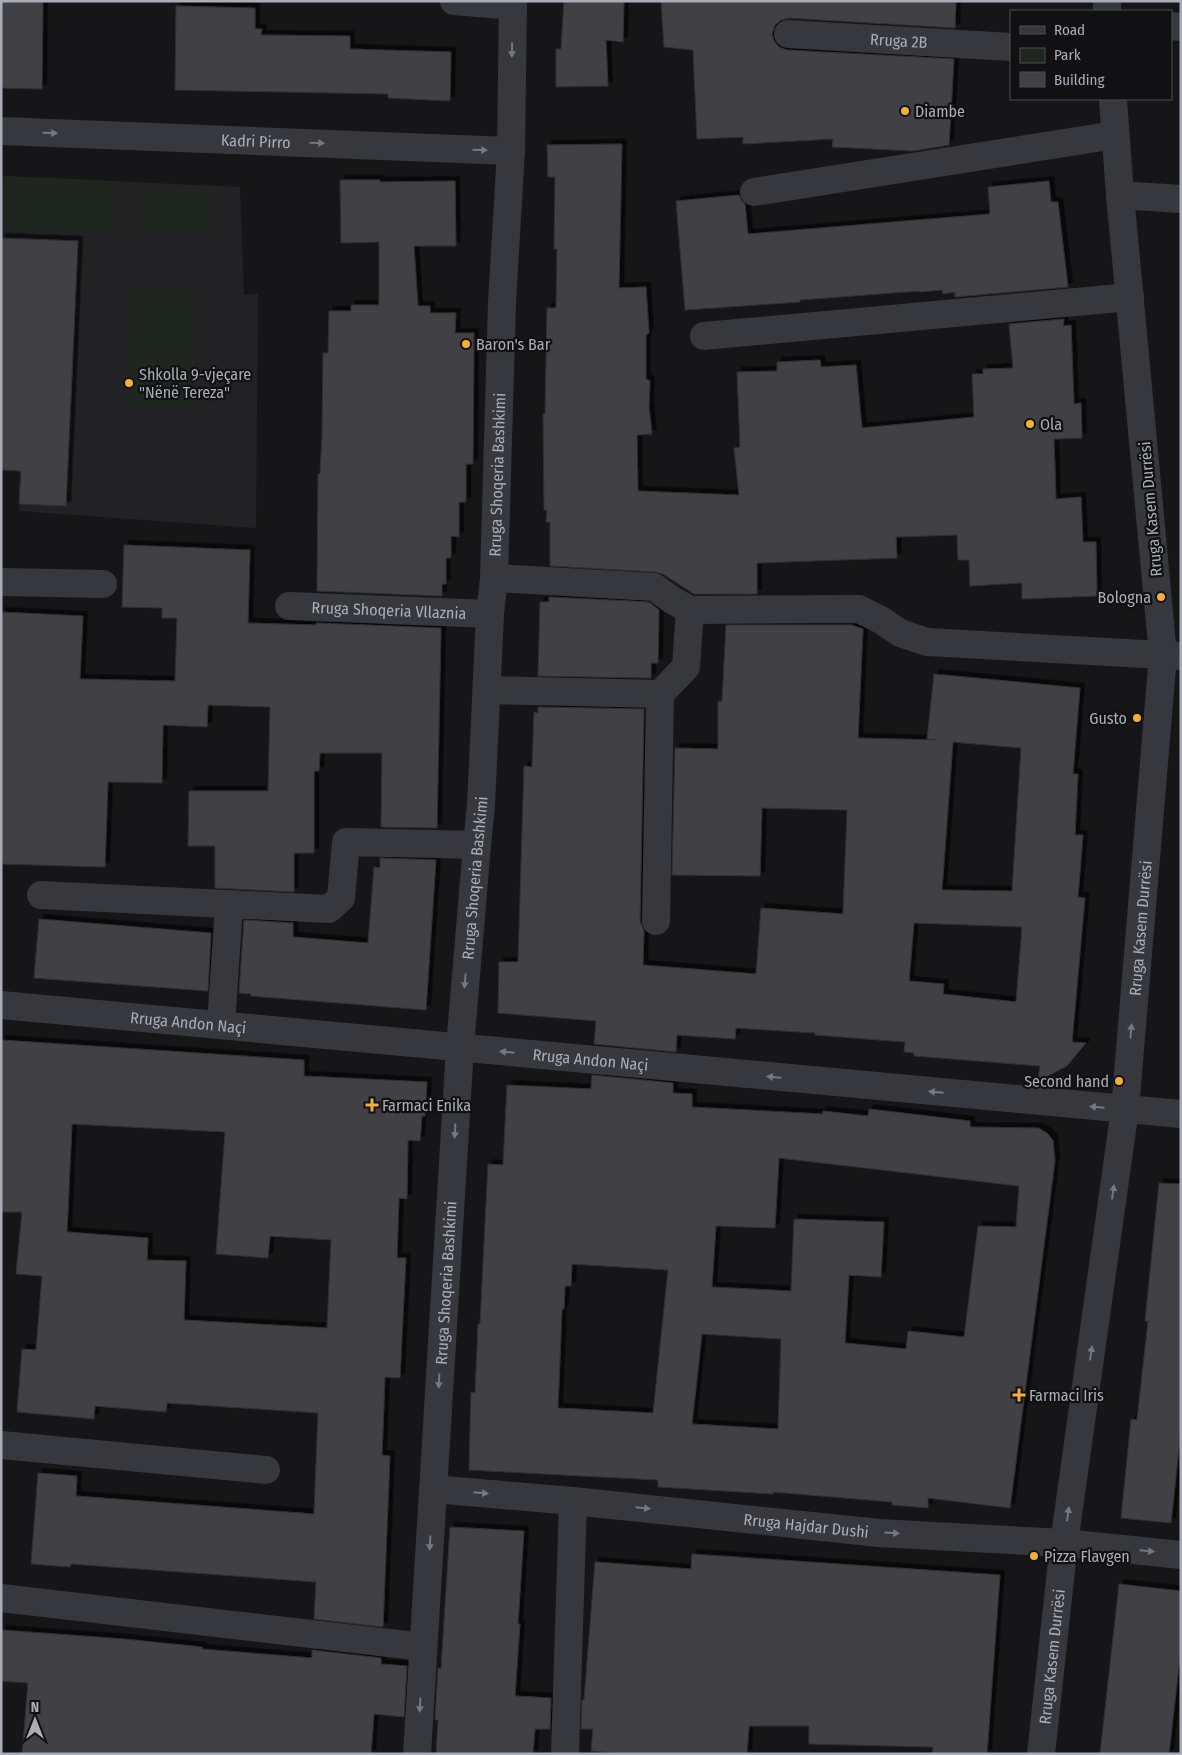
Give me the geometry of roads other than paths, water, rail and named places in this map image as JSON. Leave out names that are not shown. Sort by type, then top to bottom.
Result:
[{"type":"street","points":[[454,1],[513,4]]},
{"type":"street","name":"Rruga Shoqeria Bashkimi","points":[[417,1754],[460,1047],[481,805],[488,690],[490,614],[494,578],[502,302],[511,151],[513,4]]},
{"type":"street","name":"Rruga 2B","points":[[788,34],[1010,47]]},
{"type":"street","name":"Rruga Kasem Durrësi","points":[[1041,1754],[1064,1543],[1125,1109],[1172,656],[1130,297],[1113,100]]},
{"type":"street","name":"Kadri Pirro","points":[[1,131],[511,151]]},
{"type":"street","points":[[754,192],[1116,135]]},
{"type":"street","points":[[1120,196],[1181,199]]},
{"type":"street","points":[[704,336],[1130,297]]},
{"type":"street","points":[[494,578],[654,587],[690,610],[859,609],[881,620],[900,633],[927,642],[1172,656]]},
{"type":"street","points":[[1,582],[103,584]]},
{"type":"street","name":"Rruga Shoqeria Vllaznia","points":[[289,606],[490,614]]},
{"type":"street","points":[[656,921],[660,694],[686,667],[690,610]]},
{"type":"street","points":[[488,690],[660,694]]},
{"type":"street","points":[[41,895],[329,909],[341,898],[346,842],[477,845]]},
{"type":"street","points":[[221,1025],[229,905]]},
{"type":"street","name":"Rruga Andon Naçi","points":[[1,1005],[1181,1114]]},
{"type":"street","points":[[1,1445],[266,1470]]},
{"type":"street","name":"Rruga Hajdar Dushi","points":[[433,1489],[573,1501],[879,1533],[1064,1543],[1181,1555]]},
{"type":"street","points":[[565,1754],[573,1501]]},
{"type":"street","points":[[1,1598],[423,1647]]},
{"type":"place","name":"Diambe","points":[[905,111]]},
{"type":"place","name":"Baron's Bar","points":[[466,344]]},
{"type":"place","name":"Shkolla 9-vjeçare \"Nënë Tereza\"","points":[[129,383]]},
{"type":"place","name":"Ola","points":[[1030,424]]},
{"type":"place","name":"Bologna","points":[[1161,597]]},
{"type":"place","name":"Gusto","points":[[1137,718]]},
{"type":"place","name":"Second hand","points":[[1119,1081]]},
{"type":"place","name":"Farmaci Enika","points":[[372,1105]]},
{"type":"place","name":"Farmaci Iris","points":[[1019,1395]]},
{"type":"place","name":"Pizza Flavgen","points":[[1034,1556]]}]
